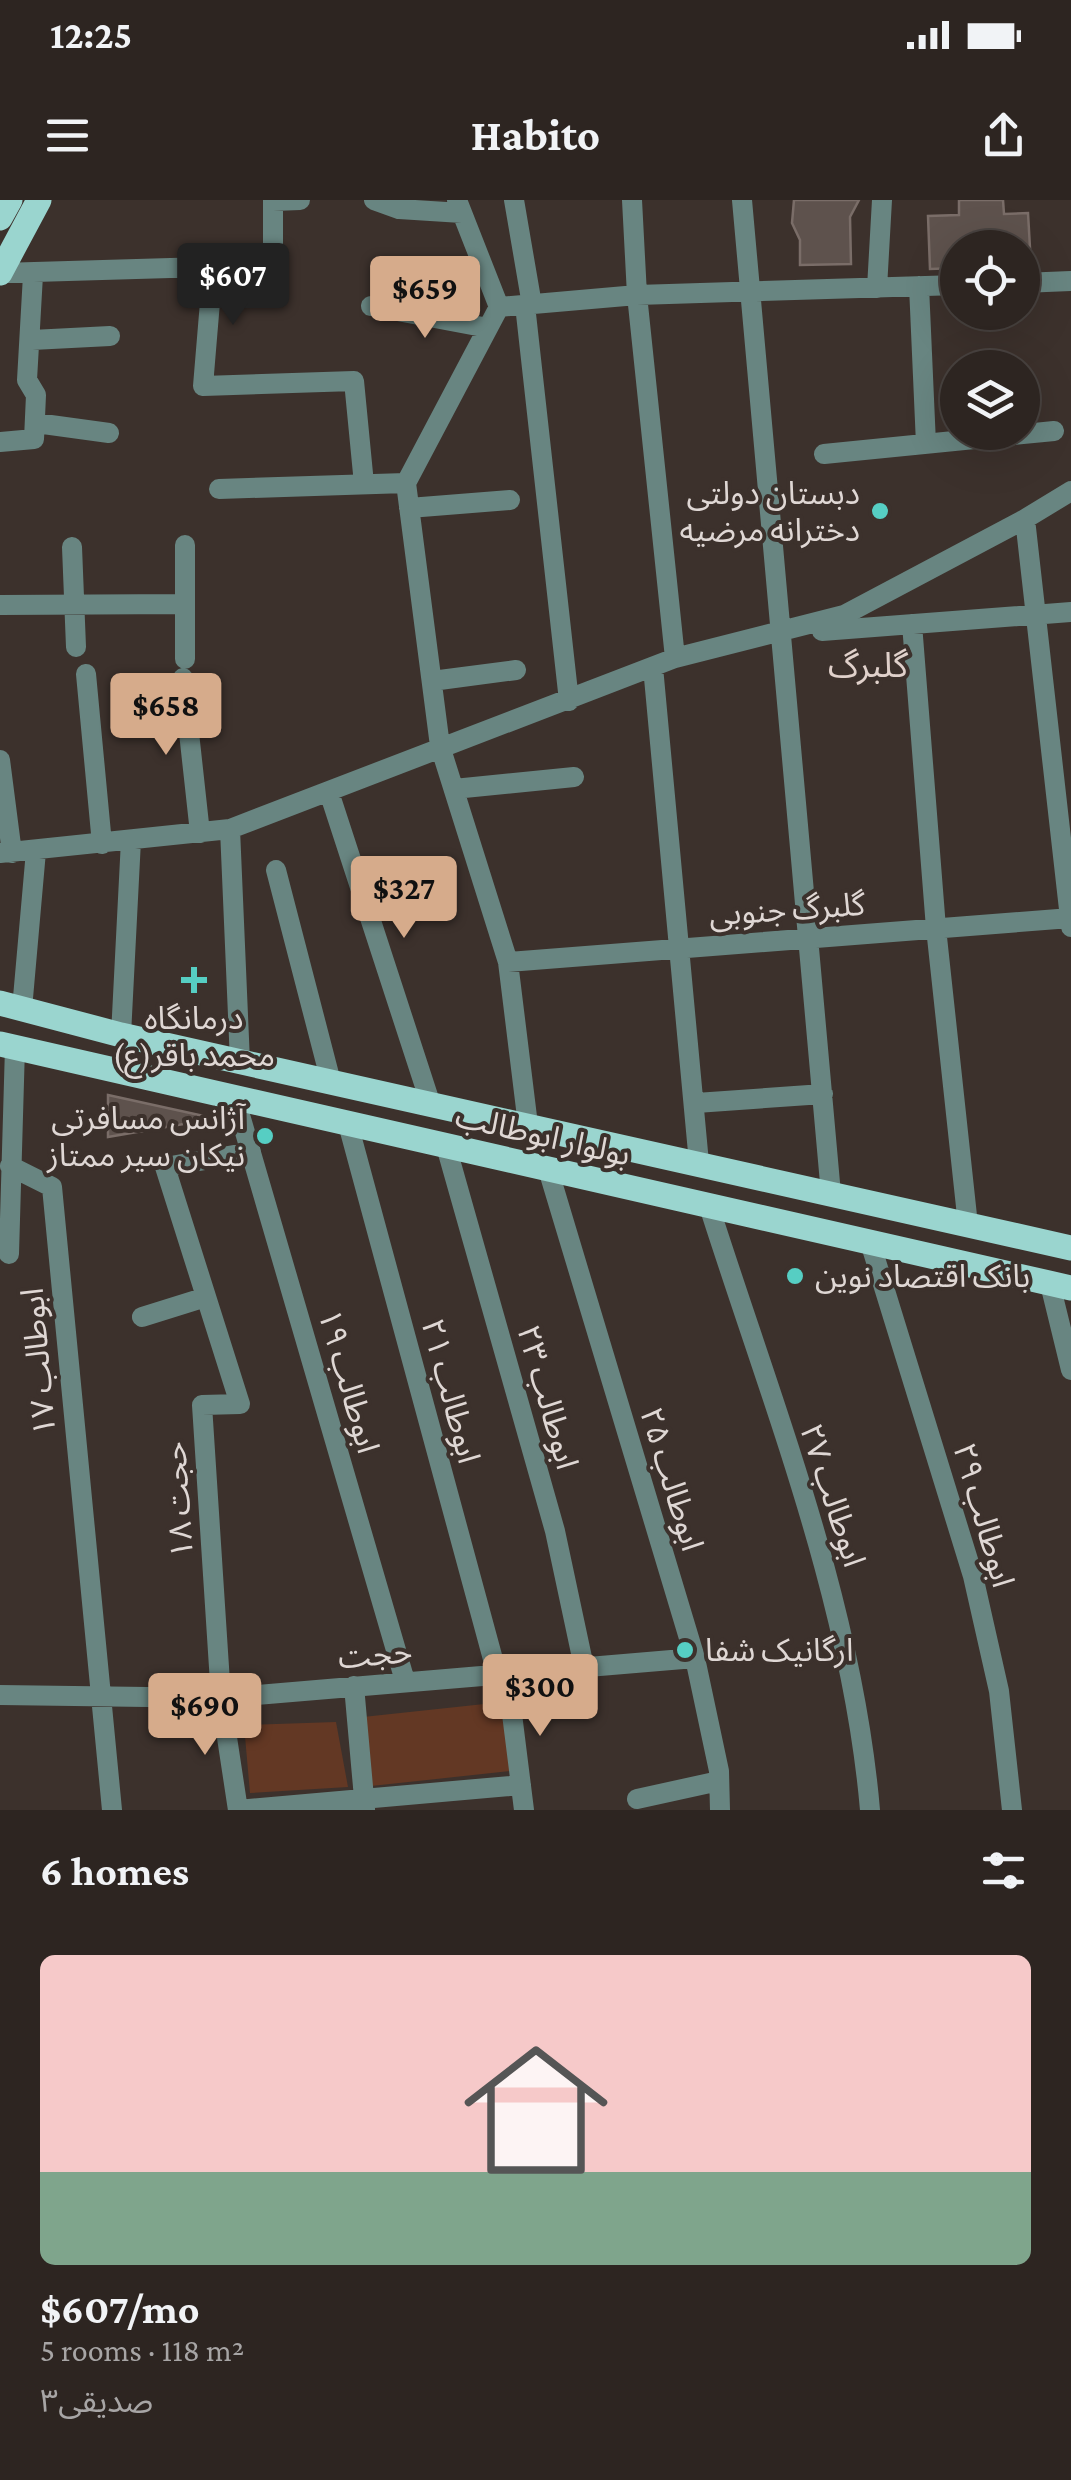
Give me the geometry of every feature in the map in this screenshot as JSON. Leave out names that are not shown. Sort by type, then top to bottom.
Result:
[{"type":"main road","points":[[0,218],[10,200]]},
{"type":"main road","points":[[0,273],[39,200]]},
{"type":"main road","name":"بولوار ابوطالب","points":[[11,1006],[121,1035],[1071,1248]]},
{"type":"main road","points":[[144,1078],[153,1042]]},
{"type":"main road","name":"بولوار ابوطالب","points":[[7,1046],[1061,1286]]},
{"type":"main road","points":[[1005,1276],[1020,1256],[1017,1236]]},
{"type":"street","points":[[0,273],[274,266],[273,201],[300,200]]},
{"type":"street","points":[[374,200],[399,209],[459,205],[499,307],[406,483],[440,746],[508,962],[528,1125]]},
{"type":"street","points":[[514,200],[529,305],[569,701]]},
{"type":"street","points":[[632,200],[637,295],[675,658]]},
{"type":"street","points":[[742,200],[747,292],[831,1194]]},
{"type":"street","points":[[877,288],[882,200]]},
{"type":"street","points":[[213,266],[204,386],[354,381],[364,484]]},
{"type":"street","points":[[0,442],[33,441],[36,395],[27,380],[33,275]]},
{"type":"street","points":[[1040,283],[1071,282]]},
{"type":"street","points":[[499,307],[637,295],[940,285]]},
{"type":"street","points":[[918,286],[926,444]]},
{"type":"street","points":[[372,306],[488,328]]},
{"type":"street","points":[[32,340],[110,336]]},
{"type":"street","points":[[36,423],[109,433]]},
{"type":"street","points":[[824,454],[1054,431]]},
{"type":"street","points":[[219,490],[406,483]]},
{"type":"street","points":[[0,760],[6,853],[230,829],[675,658],[844,615],[1071,491]]},
{"type":"street","points":[[409,508],[510,500]]},
{"type":"street","points":[[1025,519],[1071,927]]},
{"type":"street","points":[[185,545],[184,668],[200,832]]},
{"type":"street","points":[[72,547],[76,646]]},
{"type":"street","points":[[0,605],[185,604]]},
{"type":"street","points":[[780,634],[1034,618],[1071,612]]},
{"type":"street","points":[[912,624],[936,928],[968,1224]]},
{"type":"street","points":[[654,667],[700,1163]]},
{"type":"street","points":[[432,680],[516,670]]},
{"type":"street","points":[[86,674],[102,844]]},
{"type":"street","points":[[454,789],[574,777]]},
{"type":"street","points":[[329,792],[431,1104]]},
{"type":"street","points":[[230,829],[240,1062]]},
{"type":"street","points":[[121,1035],[131,840]]},
{"type":"street","points":[[11,1006],[36,851]]},
{"type":"street","points":[[276,870],[331,1082]]},
{"type":"street","name":"گلبرگ جنوبی","points":[[508,962],[1071,918]]},
{"type":"street","points":[[7,1046],[5,1166],[9,1254]]},
{"type":"street","points":[[696,1103],[823,1094]]},
{"type":"street","name":"ابوطالب ۱۹","points":[[235,1098],[405,1681]]},
{"type":"street","name":"ابوطالب ۲۱","points":[[348,1124],[502,1674],[524,1810]]},
{"type":"street","name":"ابوطالب ۲۳","points":[[446,1146],[554,1531],[584,1667]]},
{"type":"street","name":"حجت ۱۸","points":[[222,1698],[202,1405],[240,1404],[165,1166],[251,1152]]},
{"type":"street","name":"ابوطالب ۱۷","points":[[5,1166],[52,1187],[98,1696]]},
{"type":"street","name":"ابوطالب ۲۵","points":[[548,1169],[695,1658],[719,1781],[720,1810]]},
{"type":"street","name":"ابوطالب ۲۷","points":[[709,1206],[838,1609],[864,1736],[870,1810]]},
{"type":"street","name":"ابوطالب ۲۹","points":[[870,1242],[972,1576],[999,1691],[1012,1810]]},
{"type":"street","points":[[1061,1286],[1071,1370]]},
{"type":"street","points":[[142,1317],[206,1297]]},
{"type":"street","name":"حجت","points":[[0,1695],[222,1698],[695,1658]]},
{"type":"street","points":[[354,1686],[364,1804]]},
{"type":"street","points":[[98,1696],[112,1810]]},
{"type":"street","points":[[222,1698],[238,1810],[364,1804],[521,1785]]},
{"type":"street","points":[[637,1798],[719,1781]]},
{"type":"shaded area","points":[[503,1702],[511,1771],[371,1786],[363,1717]]},
{"type":"shaded area","points":[[336,1722],[348,1787],[250,1793],[244,1725]]},
{"type":"building","points":[[794,200],[859,200],[850,217],[851,264],[800,265],[800,240],[792,223]]},
{"type":"building","points":[[959,200],[1003,200],[1004,214],[1028,213],[1029,230],[940,230],[940,269],[930,269],[928,216],[959,215]]},
{"type":"building","points":[[108,1095],[213,1118],[213,1119],[108,1137]]},
{"type":"place","name":"دبستان دولتی دخترانه مرضیه","points":[[880,511]]},
{"type":"place","name":"درمانگاه محمد باقر(ع)","points":[[194,980]]},
{"type":"place","name":"آژانس مسافرتی نیکان سیر ممتاز","points":[[265,1136]]},
{"type":"place","name":"بانک اقتصاد نوین","points":[[795,1276]]},
{"type":"place","name":"ارگانیک شفا","points":[[685,1650]]},
{"type":"district","name":"گلبرگ","points":[[868,665]]}]
